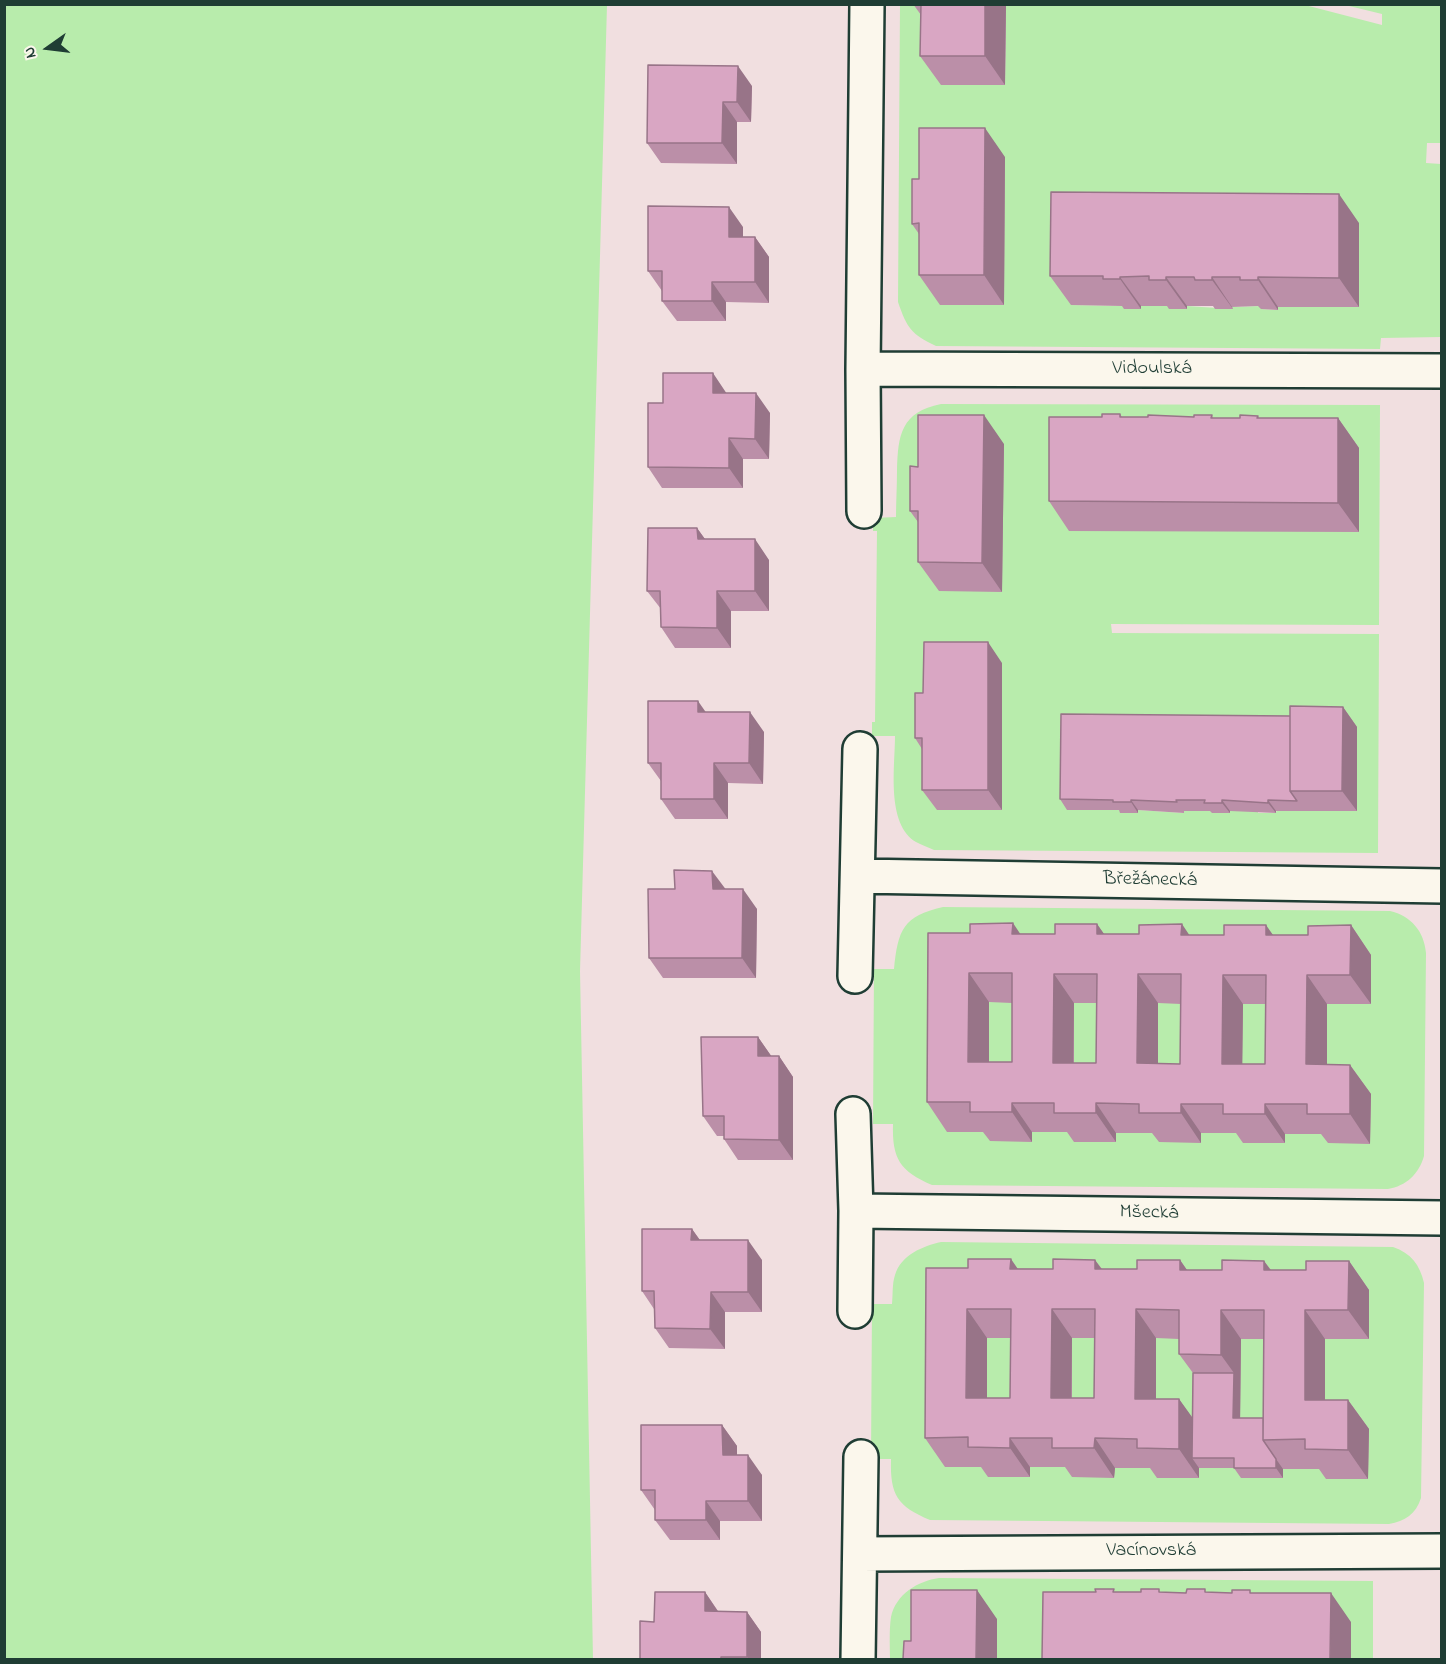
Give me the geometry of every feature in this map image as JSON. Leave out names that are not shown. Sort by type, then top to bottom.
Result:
[{"type":"street","points":[[864,511],[863,369],[867,4]]},
{"type":"street","name":"Vidoulská","points":[[863,369],[1442,371]]},
{"type":"street","points":[[855,976],[860,749]]},
{"type":"street","name":"Břežánecká","points":[[858,876],[1442,886]]},
{"type":"street","points":[[853,1114],[856,1211],[855,1311]]},
{"type":"street","name":"Mšecká","points":[[856,1211],[1442,1218]]},
{"type":"street","points":[[858,1659],[861,1457]]},
{"type":"street","name":"Vacínovská","points":[[860,1554],[1442,1551]]},
{"type":"green space","points":[[5,4],[607,5],[580,971],[593,1659],[5,1659]]},
{"type":"green space","points":[[900,5],[934,5],[1005,85],[1006,5],[1305,5],[1382,25],[1382,14],[1345,5],[1441,5],[1441,143],[1427,143],[1426,163],[1441,164],[1441,337],[1381,338],[1380,349],[936,346],[915,334],[904,318],[898,302]],"holes":[[[1359,223],[1359,307],[1278,307],[1278,310],[1261,309],[1261,306],[1232,307],[1232,309],[1187,306],[1187,309],[1170,309],[1169,306],[1141,306],[1141,309],[1123,306],[1071,305]]]},
{"type":"green space","points":[[941,404],[1380,405],[1379,625],[1111,624],[1112,633],[1379,634],[1378,853],[934,850],[916,842],[906,834],[896,809],[894,794],[895,736],[872,736],[872,722],[875,722],[877,531],[873,531],[873,518],[896,517],[901,436],[910,419],[928,408]],"holes":[[[1357,727],[1275,813],[1258,813],[1258,811],[1230,811],[1230,813],[1184,811],[1184,813],[1138,810],[1138,813],[1121,810]]]},
{"type":"green space","points":[[943,907],[1390,911],[1397,913],[1410,921],[1419,931],[1426,953],[1424,1156],[1419,1168],[1406,1182],[1388,1189],[932,1185],[921,1180],[905,1169],[896,1155],[893,1124],[873,1124],[874,969],[894,969],[898,944],[905,927],[919,915]]},
{"type":"green space","points":[[941,1242],[1393,1247],[1405,1253],[1414,1260],[1424,1283],[1421,1498],[1419,1504],[1409,1516],[1389,1524],[930,1520],[919,1515],[903,1504],[894,1490],[891,1459],[871,1459],[872,1304],[892,1304],[894,1278],[902,1262],[913,1252]]},
{"type":"green space","points":[[939,1578],[1373,1581],[1373,1659],[1351,1659],[1351,1622],[1063,1660],[890,1660],[891,1617],[898,1602],[909,1590],[923,1582]]},
{"type":"building","points":[[921,4],[985,4],[985,56],[920,56]]},
{"type":"building","points":[[648,65],[738,66],[737,102],[723,102],[722,143],[647,143]]},
{"type":"building","points":[[919,128],[985,128],[984,275],[919,275],[919,223],[912,224],[912,179],[919,179]]},
{"type":"building","points":[[1051,192],[1339,194],[1339,278],[1258,277],[1258,280],[1240,280],[1240,277],[1212,277],[1212,280],[1195,280],[1194,277],[1166,277],[1166,280],[1149,280],[1149,276],[1103,279],[1103,276],[1050,276]]},
{"type":"building","points":[[648,206],[729,207],[729,237],[755,237],[755,282],[712,282],[712,301],[662,301],[662,271],[648,271]]},
{"type":"building","points":[[663,373],[713,373],[713,393],[756,393],[755,439],[729,438],[729,468],[648,467],[648,403],[663,403]]},
{"type":"building","points":[[1102,414],[1120,414],[1120,417],[1212,415],[1211,418],[1240,418],[1240,415],[1258,416],[1257,418],[1338,418],[1338,503],[1049,501],[1049,417],[1102,417]]},
{"type":"building","points":[[918,415],[984,415],[982,563],[918,562],[918,511],[910,511],[910,466],[918,467]]},
{"type":"building","points":[[648,528],[697,528],[698,539],[755,539],[755,591],[717,591],[717,628],[661,627],[660,591],[647,591]]},
{"type":"building","points":[[924,642],[988,642],[988,790],[922,790],[922,738],[915,738],[915,693],[923,693]]},
{"type":"building","points":[[648,701],[698,701],[698,712],[750,712],[749,763],[714,763],[714,799],[661,799],[661,763],[648,763]]},
{"type":"building","points":[[1290,706],[1343,707],[1342,791],[1290,791]]},
{"type":"building","points":[[1061,714],[1290,716],[1290,791],[1297,801],[1268,800],[1268,803],[1222,800],[1222,803],[1204,803],[1205,800],[1113,802],[1113,800],[1060,799]]},
{"type":"building","points":[[674,870],[712,871],[713,889],[743,889],[742,958],[649,958],[648,889],[675,889]]},
{"type":"building","points":[[1013,923],[1012,934],[1055,934],[1055,924],[1097,924],[1097,934],[1139,934],[1139,925],[1182,924],[1181,935],[1224,935],[1224,925],[1266,925],[1266,935],[1308,935],[1308,926],[1351,925],[1350,975],[1307,975],[1306,1064],[1350,1065],[1350,1114],[1307,1114],[1307,1104],[1265,1104],[1265,1114],[1223,1114],[1223,1104],[1181,1104],[1181,1113],[1139,1113],[1139,1104],[1096,1103],[1096,1113],[1054,1113],[1054,1103],[1012,1103],[1012,1112],[970,1112],[970,1102],[927,1102],[928,933],[970,933],[970,924]],"holes":[[[969,973],[1012,973],[1012,1062],[968,1062]],[[1054,974],[1097,974],[1096,1063],[1053,1063]],[[1138,974],[1181,974],[1180,1064],[1137,1063]],[[1223,975],[1266,975],[1265,1064],[1222,1064]]]},
{"type":"building","points":[[701,1037],[758,1037],[758,1056],[779,1056],[779,1140],[724,1139],[724,1116],[703,1116]]},
{"type":"building","points":[[642,1229],[692,1229],[691,1240],[748,1240],[748,1292],[711,1292],[710,1329],[655,1328],[654,1291],[642,1291]]},
{"type":"building","points":[[968,1259],[1011,1259],[1010,1269],[1053,1269],[1053,1259],[1095,1260],[1095,1269],[1137,1269],[1137,1260],[1180,1260],[1180,1270],[1222,1270],[1222,1260],[1264,1261],[1264,1270],[1306,1270],[1306,1261],[1349,1261],[1348,1310],[1305,1310],[1305,1400],[1348,1400],[1348,1450],[1305,1449],[1305,1439],[1263,1440],[1264,1310],[1221,1310],[1221,1355],[1179,1354],[1179,1310],[1136,1309],[1135,1399],[1179,1399],[1179,1449],[1137,1448],[1137,1439],[1095,1438],[1094,1448],[1052,1448],[1052,1438],[1010,1438],[1010,1448],[968,1447],[968,1437],[925,1438],[926,1268],[968,1268]],"holes":[[[967,1309],[1011,1309],[1010,1398],[966,1398]],[[1052,1309],[1095,1309],[1094,1398],[1051,1398]]]},
{"type":"building","points":[[1193,1373],[1234,1373],[1233,1418],[1263,1418],[1263,1440],[1276,1459],[1276,1468],[1234,1468],[1234,1458],[1192,1458]]},
{"type":"building","points":[[641,1425],[722,1425],[723,1455],[748,1455],[748,1501],[706,1501],[706,1520],[655,1520],[655,1490],[641,1490]]},
{"type":"building","points":[[1095,1589],[1114,1589],[1113,1592],[1141,1592],[1141,1589],[1159,1589],[1159,1592],[1186,1593],[1187,1589],[1205,1589],[1205,1592],[1232,1593],[1232,1590],[1250,1590],[1250,1593],[1331,1593],[1330,1659],[1042,1659],[1043,1592],[1096,1592]]},
{"type":"building","points":[[911,1590],[977,1590],[976,1659],[903,1659],[904,1641],[911,1641]]},
{"type":"building","points":[[655,1592],[705,1592],[705,1611],[747,1612],[747,1657],[640,1659],[640,1621],[654,1622]]}]
